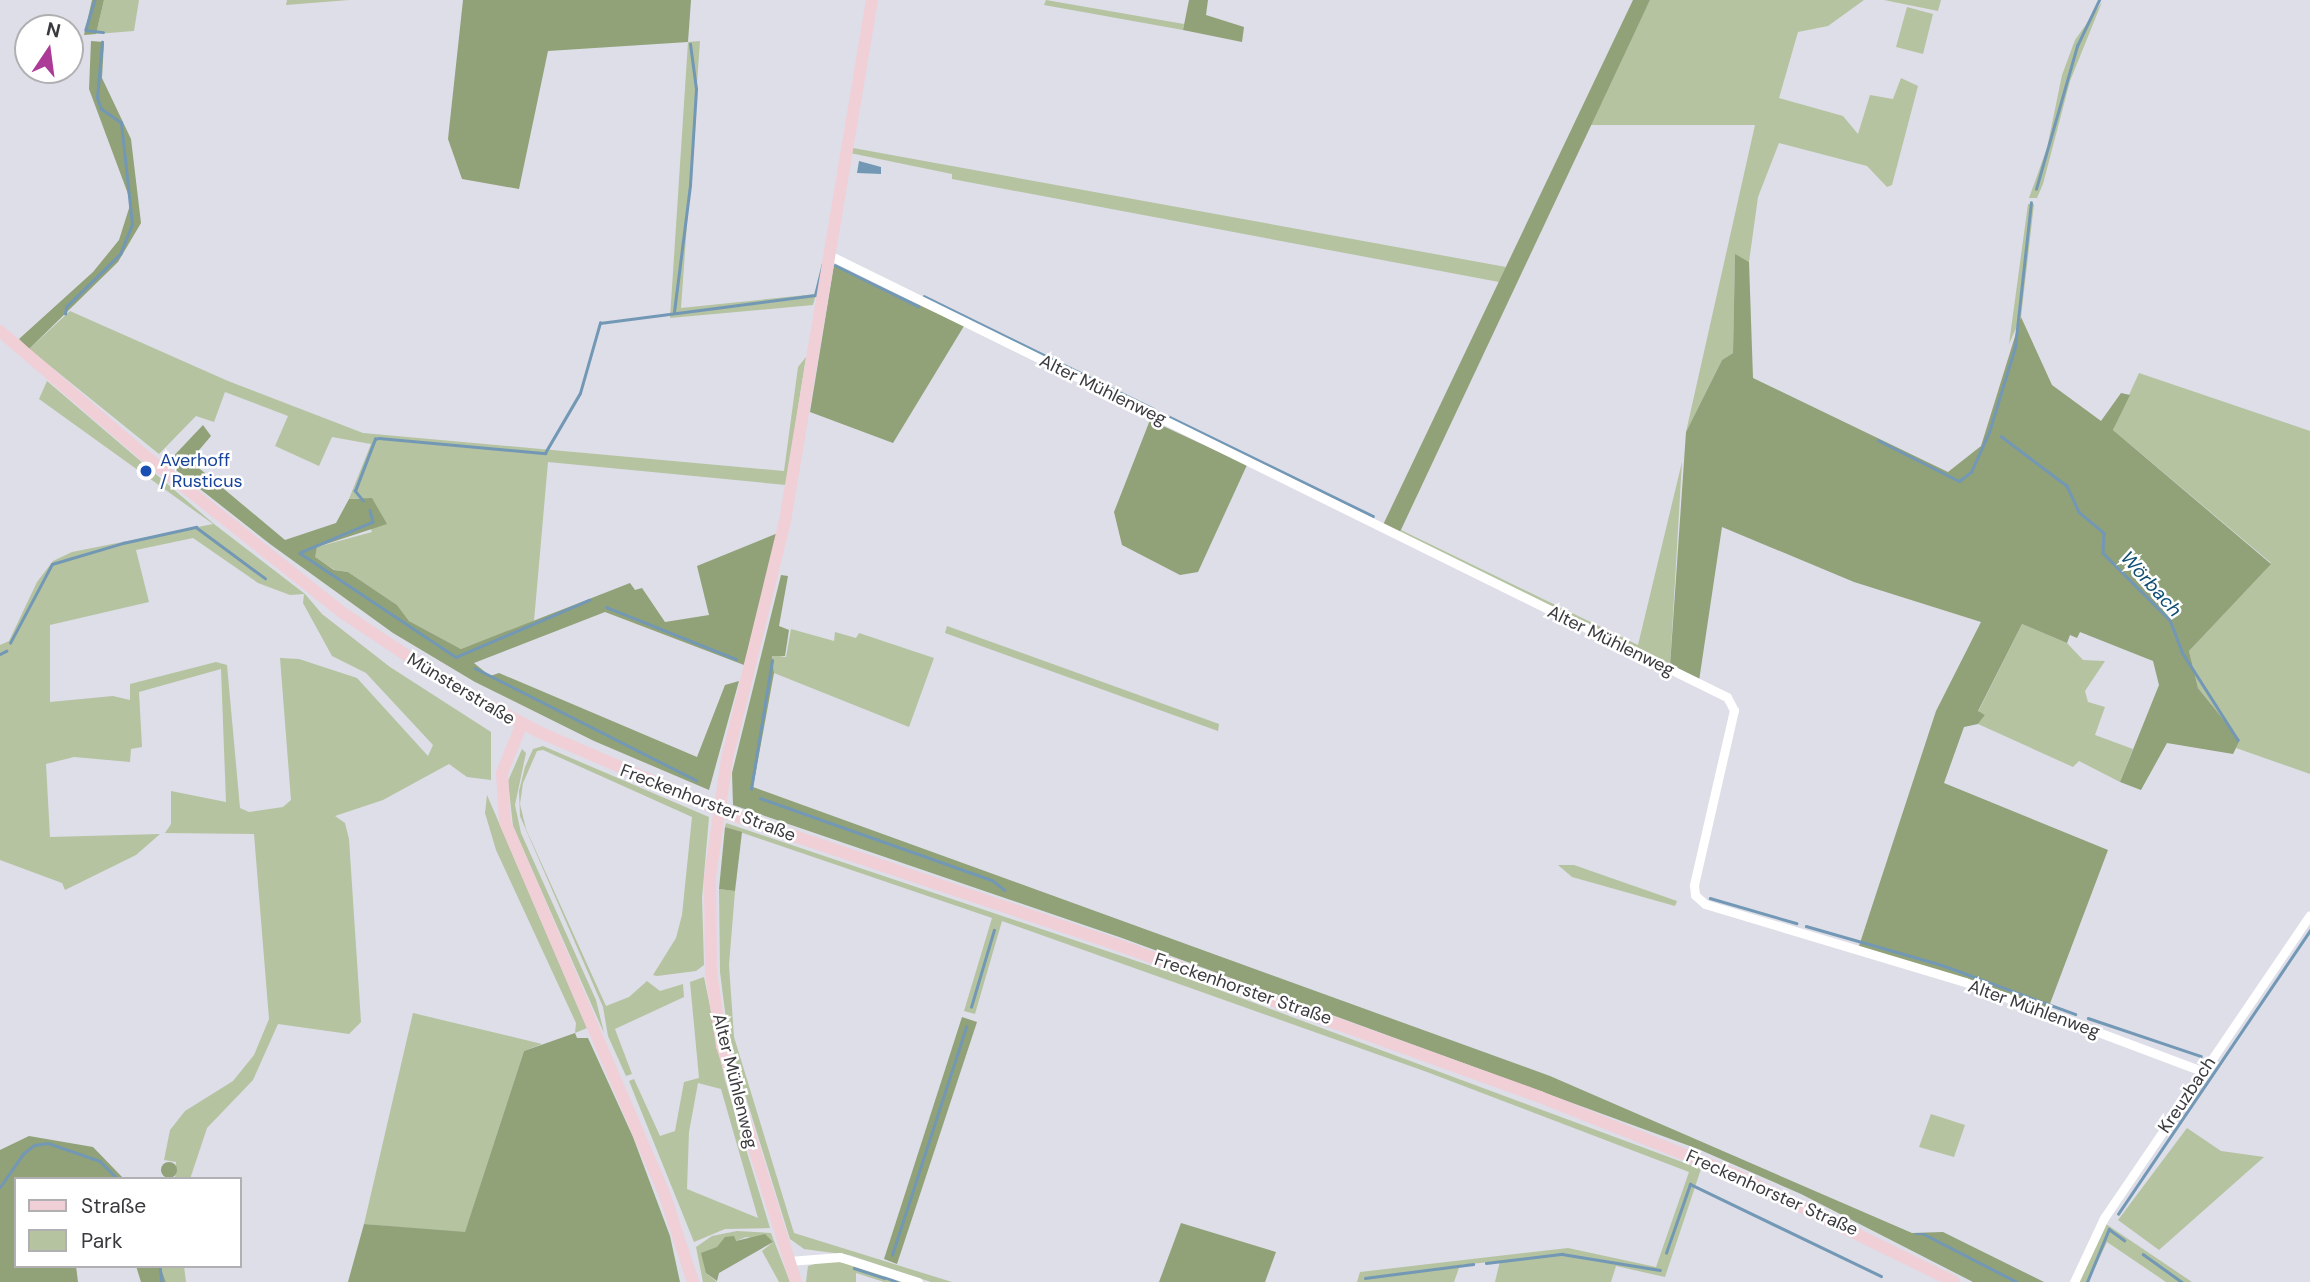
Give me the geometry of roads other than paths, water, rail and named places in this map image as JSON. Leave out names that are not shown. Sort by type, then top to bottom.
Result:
[{"type":"main road","name":"Alter Mühlenweg","points":[[796,1282],[738,1105],[717,1017],[710,946],[714,835],[722,784],[776,568],[872,0]]},
{"type":"main road","name":"Münsterstraße","points":[[0,331],[150,460],[343,612],[451,685],[522,723],[502,774],[505,822],[663,1190],[692,1282]]},
{"type":"main road","name":"Freckenhorster Straße","points":[[522,723],[632,776],[729,814],[1144,954],[1540,1097],[1746,1179],[1954,1282]]},
{"type":"street","name":"Alter Mühlenweg","points":[[829,255],[1727,697],[1734,710],[1694,885],[1695,895],[1705,904],[1965,982],[2202,1071]]},
{"type":"street","name":"Kreuzbach","points":[[2074,1282],[2105,1218],[2310,915]]},
{"type":"street","points":[[789,1261],[840,1257],[918,1282]]},
{"type":"water","points":[[859,161],[881,167],[881,174],[857,173]]},
{"type":"waterway","points":[[95,0],[86,30],[103,32]]},
{"type":"waterway","name":"Wörbach","points":[[2036,189],[2077,46],[2099,0]]},
{"type":"waterway","points":[[65,314],[66,307],[120,254],[132,224],[121,123],[101,109],[97,98],[102,42]]},
{"type":"waterway","points":[[674,312],[690,185],[696,89],[690,44]]},
{"type":"waterway","name":"Wörbach","points":[[1878,440],[1959,481],[1971,472],[1989,432],[2015,347],[2031,203]]},
{"type":"waterway","points":[[363,501],[355,491],[375,439],[545,453],[580,393],[600,323],[815,295],[823,264]]},
{"type":"waterway","points":[[835,265],[918,306]]},
{"type":"waterway","points":[[924,296],[1154,409]]},
{"type":"waterway","points":[[1168,416],[1373,516]]},
{"type":"waterway","name":"Wörbach","points":[[2001,436],[2067,486],[2079,512],[2104,533],[2103,553],[2170,620],[2182,652],[2238,740]]},
{"type":"waterway","points":[[370,510],[373,522],[300,553],[456,657],[589,600]]},
{"type":"waterway","points":[[10,643],[52,564],[123,543],[196,527],[265,578]]},
{"type":"waterway","points":[[606,607],[736,659]]},
{"type":"waterway","points":[[0,654],[6,651]]},
{"type":"waterway","points":[[751,789],[772,661]]},
{"type":"waterway","points":[[475,668],[696,780]]},
{"type":"waterway","points":[[760,798],[992,880],[1005,890]]},
{"type":"waterway","points":[[1710,898],[1796,923]]},
{"type":"waterway","points":[[1806,926],[1942,965],[2075,1014]]},
{"type":"waterway","points":[[971,1007],[994,930]]},
{"type":"waterway","points":[[2118,1214],[2310,930]]},
{"type":"waterway","points":[[2088,1018],[2201,1056]]},
{"type":"waterway","points":[[892,1255],[966,1027]]},
{"type":"waterway","points":[[0,1187],[23,1154],[34,1145],[48,1143],[100,1161],[116,1177]]},
{"type":"waterway","points":[[1666,1253],[1690,1184],[1881,1276]]},
{"type":"waterway","points":[[2087,1282],[2109,1229],[2124,1240]]},
{"type":"waterway","points":[[1916,1234],[1924,1234],[2017,1282]]},
{"type":"waterway","points":[[1486,1263],[1562,1254],[1660,1270]]},
{"type":"waterway","points":[[2143,1254],[2182,1282]]},
{"type":"waterway","points":[[1365,1278],[1473,1264]]},
{"type":"waterway","points":[[160,1268],[162,1282]]},
{"type":"waterway","points":[[854,1268],[884,1278]]},
{"type":"waterway","points":[[885,1277],[897,1282]]},
{"type":"place","name":"Averhoff / Rusticus","points":[[146,471]]}]
